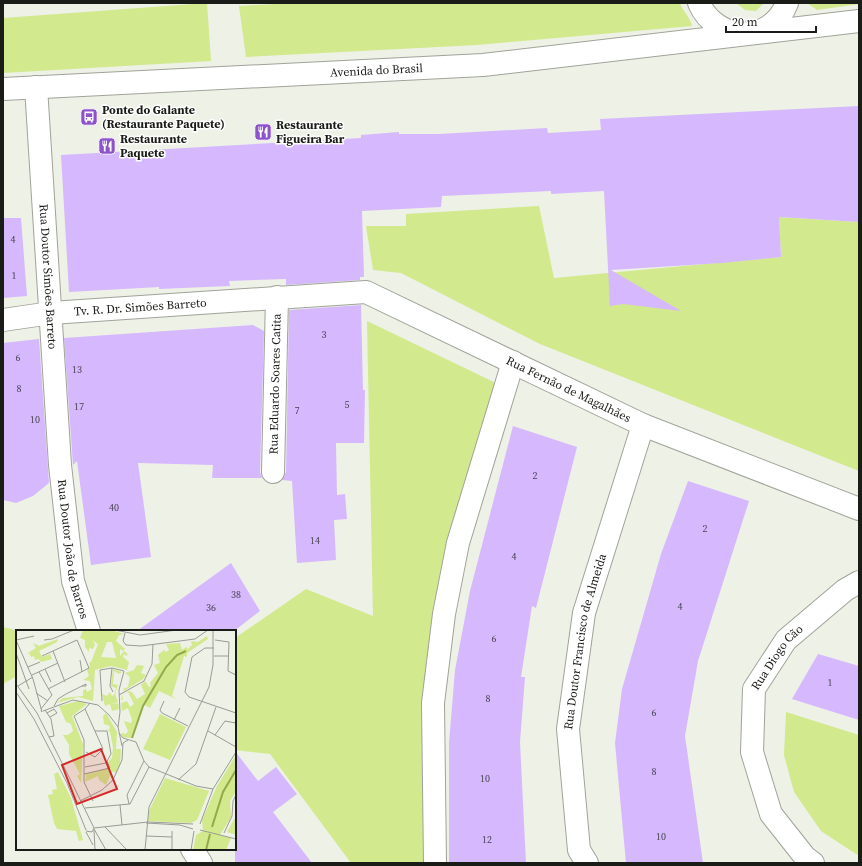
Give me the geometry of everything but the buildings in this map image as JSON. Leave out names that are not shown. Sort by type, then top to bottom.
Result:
[{"type":"street","name":"Avenida do Brasil","points":[[699,3],[711,21],[722,29],[735,33],[749,33],[762,30],[773,23],[784,10],[787,3]]},
{"type":"street","name":"Avenida do Brasil","points":[[3,89],[483,65],[749,33],[859,22]]},
{"type":"street","name":"Rua Doutor Simões Barreto","points":[[36,87],[60,466]]},
{"type":"street","name":"Rua Fernão de Magalhães","points":[[277,297],[366,292],[643,425],[859,509]]},
{"type":"street","name":"Tv. R. Dr. Simões Barreto","points":[[3,320],[51,313],[277,297]]},
{"type":"street","name":"Rua Eduardo Soares Catita","points":[[273,472],[277,297]]},
{"type":"street","points":[[435,863],[433,703],[444,614],[458,543],[513,362]]},
{"type":"street","name":"Rua Doutor Francisco de Almeida","points":[[586,863],[579,850],[568,729],[584,613],[643,425]]},
{"type":"street","name":"Rua Doutor João de Barros","points":[[60,466],[73,581],[89,630]]},
{"type":"street","name":"Rua Diogo Cão","points":[[813,863],[805,858],[771,814],[752,752],[754,689],[786,640],[845,590],[859,582]]},
{"type":"street","points":[[193,850],[201,863]]},
{"type":"green space","points":[[207,3],[211,61],[3,73],[3,18]]},
{"type":"green space","points":[[292,3],[680,3],[692,26],[477,45],[246,57],[239,6]]},
{"type":"green space","points":[[736,3],[764,3],[756,11],[745,10]]},
{"type":"green space","points":[[807,3],[859,3],[859,4],[817,10]]},
{"type":"green space","points":[[539,206],[554,278],[781,257],[779,217],[859,222],[859,471],[540,344],[401,273],[373,270],[366,226],[406,226],[406,214]]},
{"type":"green space","points":[[367,321],[500,385],[452,539],[430,863],[351,863],[270,754],[236,750],[236,637],[306,589],[373,616]]},
{"type":"green space","points":[[3,627],[16,630],[16,677],[3,684]]},
{"type":"green space","points":[[786,712],[859,735],[859,856],[821,831],[794,792],[784,755]]},
{"type":"place","name":"Ponte do Galante (Restaurante Paquete)","points":[[89,117]]},
{"type":"place","name":"Restaurante Figueira Bar","points":[[263,132]]},
{"type":"place","name":"Restaurante Paquete","points":[[107,146]]}]
